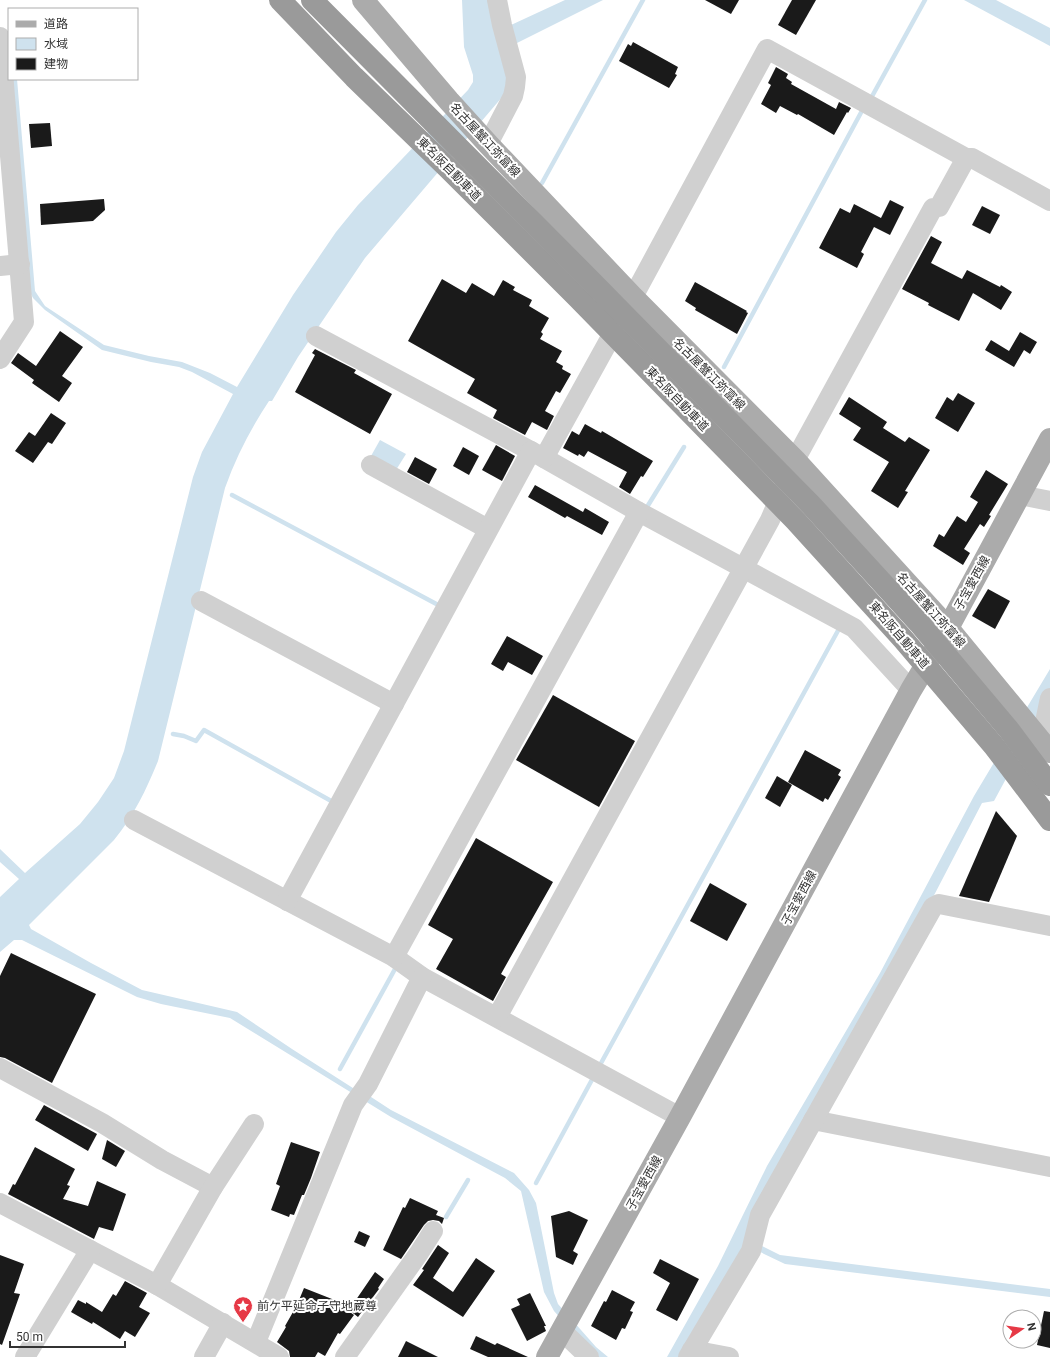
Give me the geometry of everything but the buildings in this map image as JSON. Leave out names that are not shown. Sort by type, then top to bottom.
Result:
[{"type":"highway","name":"東名阪自動車道","points":[[280,0],[354,77],[448,168],[577,297],[796,521],[903,638],[994,746],[1050,820]]},
{"type":"highway","name":"東名阪自動車道","points":[[312,0],[812,506],[924,629],[1009,730],[1050,785]]},
{"type":"main road","name":"名古屋蟹江弥富線","points":[[363,0],[449,101],[633,297],[796,461],[948,628],[1043,744]]},
{"type":"main road","name":"子宝愛西線","points":[[547,1357],[680,1117],[911,690],[948,628],[1050,439]]},
{"type":"street","points":[[485,139],[513,96],[516,77],[497,0]]},
{"type":"street","points":[[0,41],[7,193],[20,264],[24,322],[0,359]]},
{"type":"street","points":[[287,901],[488,530],[537,455],[633,297],[767,49],[966,158],[972,158],[1050,201]]},
{"type":"street","points":[[497,1017],[770,520],[796,461],[933,208],[939,207],[966,158]]},
{"type":"street","points":[[0,266],[20,264]]},
{"type":"street","points":[[316,336],[854,628],[911,690]]},
{"type":"street","points":[[371,465],[488,530]]},
{"type":"street","points":[[1020,495],[1050,500]]},
{"type":"street","points":[[394,958],[639,512]]},
{"type":"street","points":[[201,601],[394,704]]},
{"type":"street","points":[[1043,744],[1050,698]]},
{"type":"street","points":[[134,820],[394,958],[422,977],[680,1117]]},
{"type":"street","points":[[728,1357],[690,1353],[751,1251],[760,1215],[933,907],[938,904],[1050,926]]},
{"type":"street","points":[[256,1342],[360,1096],[368,1084],[422,977]]},
{"type":"street","points":[[0,1068],[102,1123],[162,1160],[213,1187]]},
{"type":"street","points":[[813,1120],[1050,1166]]},
{"type":"street","points":[[157,1285],[213,1187],[254,1124]]},
{"type":"street","points":[[0,1203],[157,1285],[256,1342],[279,1357]]},
{"type":"street","points":[[345,1357],[433,1231]]},
{"type":"street","points":[[24,1357],[90,1250]]},
{"type":"street","points":[[567,1322],[589,1357]]},
{"type":"street","points":[[204,1357],[223,1323]]},
{"type":"water","points":[[462,0],[493,0],[511,25],[565,0],[603,0],[515,44],[508,83],[503,96],[365,258],[298,357],[272,401],[269,401],[262,411],[239,454],[225,488],[158,761],[149,782],[134,811],[114,840],[29,925],[31,929],[142,990],[237,1012],[356,1090],[368,1095],[391,1110],[514,1173],[529,1190],[536,1203],[554,1293],[558,1304],[596,1347],[608,1357],[598,1357],[579,1339],[554,1311],[544,1292],[521,1191],[505,1178],[391,1117],[230,1018],[161,1004],[137,997],[22,940],[14,940],[0,952],[0,897],[19,879],[0,862],[0,849],[25,873],[80,824],[98,802],[114,778],[124,751],[193,477],[202,452],[233,394],[192,372],[179,367],[102,350],[45,310],[33,298],[30,292],[12,80],[17,80],[35,291],[45,306],[104,345],[182,362],[210,373],[237,387],[293,295],[336,232],[358,205],[468,90],[473,82],[473,75],[464,47]]},
{"type":"water","points":[[964,0],[996,0],[1050,28],[1050,46]]},
{"type":"water","points":[[380,440],[406,454],[396,470],[371,456]]},
{"type":"water","points":[[1050,669],[1050,688],[1042,702],[1041,714],[994,801],[982,803],[930,903],[756,1210],[760,1245],[780,1255],[1050,1289],[1050,1297],[785,1264],[756,1250],[681,1357],[667,1357],[718,1266],[767,1166],[880,973],[974,796]]},
{"type":"waterway","points":[[542,183],[643,0]]},
{"type":"waterway","points":[[870,100],[925,0]]},
{"type":"waterway","points":[[724,367],[864,107]]},
{"type":"waterway","points":[[647,507],[684,447]]},
{"type":"waterway","points":[[232,495],[442,607]]},
{"type":"waterway","points":[[600,1065],[840,627]]},
{"type":"waterway","points":[[173,734],[184,736],[196,741],[204,730],[333,802]]},
{"type":"waterway","points":[[340,1069],[395,969]]},
{"type":"waterway","points":[[536,1183],[594,1076]]},
{"type":"waterway","points":[[446,1217],[468,1180]]},
{"type":"place","name":"前ケ平延命子守地蔵尊","points":[[243,1323]]}]
